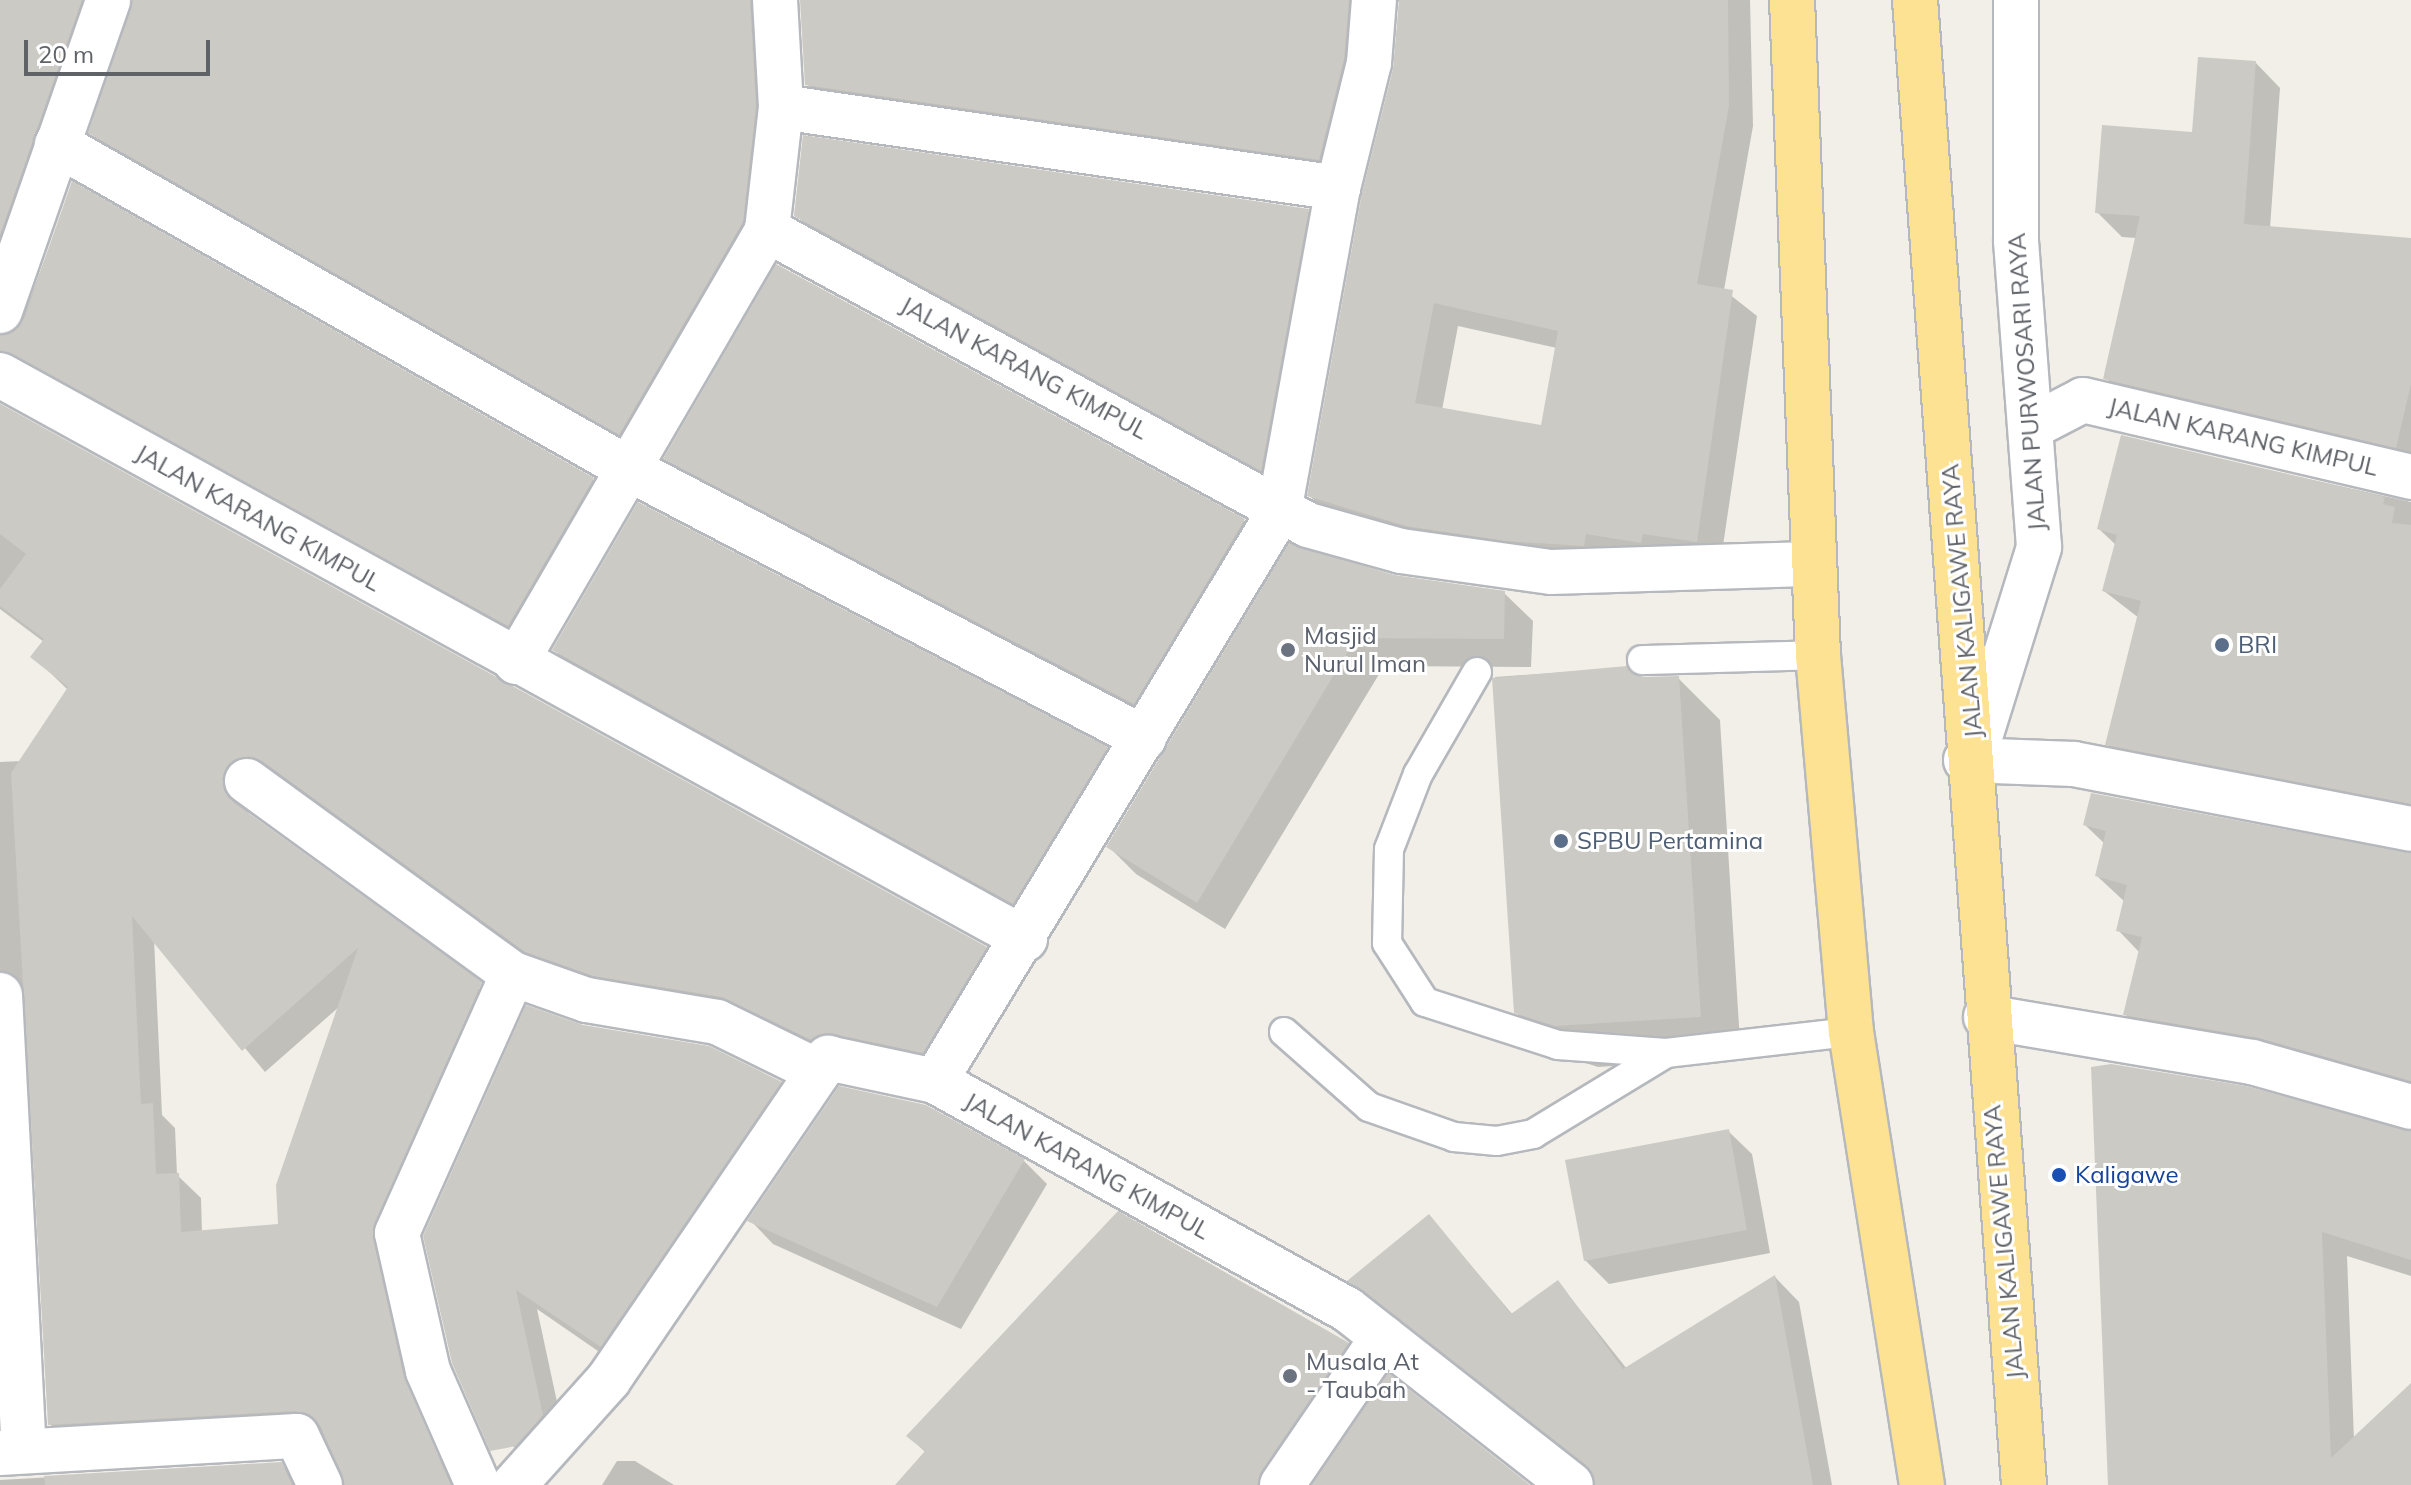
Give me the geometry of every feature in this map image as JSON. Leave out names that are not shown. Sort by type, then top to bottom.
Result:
[{"type":"highway","points":[[1792,0],[1811,564],[1851,1032],[1922,1485]]},
{"type":"highway","name":"JALAN KALIGAWE RAYA","points":[[1915,0],[1971,757],[1986,1017],[2024,1485]]},
{"type":"street","points":[[0,311],[108,0]]},
{"type":"street","points":[[516,662],[767,230],[781,107],[775,0]]},
{"type":"street","name":"JALAN KARANG KIMPUL","points":[[1374,0],[1369,63],[1338,188],[1279,512],[1025,939],[935,1081],[1348,1310],[1571,1485]]},
{"type":"street","name":"JALAN PURWOSARI RAYA","points":[[1971,757],[2039,547],[2033,426],[2016,240],[2016,0]]},
{"type":"street","points":[[781,107],[1338,188]]},
{"type":"street","points":[[57,144],[629,469],[1144,738]]},
{"type":"street","name":"JALAN KARANG KIMPUL","points":[[767,230],[1076,392],[1279,512],[1401,551],[1551,572],[1811,564]]},
{"type":"street","name":"JALAN KARANG KIMPUL","points":[[0,375],[516,662],[1025,939]]},
{"type":"street","name":"JALAN KARANG KIMPUL","points":[[2033,426],[2083,400],[2411,477]]},
{"type":"street","points":[[1971,757],[2074,764],[2411,829]]},
{"type":"street","points":[[247,781],[513,974],[587,1000],[717,1022],[813,1069]]},
{"type":"street","points":[[478,1485],[428,1371],[397,1233],[513,974]]},
{"type":"street","points":[[0,995],[12,1451],[297,1436],[320,1485]]},
{"type":"street","points":[[1986,1017],[2252,1062],[2411,1107]]},
{"type":"street","points":[[514,1485],[609,1379],[813,1069],[828,1058],[842,1059],[935,1081]]},
{"type":"street","points":[[1282,1485],[1383,1337]]},
{"type":"lane","points":[[1642,660],[1818,655]]},
{"type":"lane","points":[[1477,672],[1418,774],[1389,849],[1387,943],[1425,1002],[1486,1027],[1558,1045],[1666,1053],[1851,1032]]},
{"type":"lane","points":[[1284,1032],[1369,1107],[1454,1137],[1497,1141],[1533,1134],[1666,1053]]},
{"type":"building","points":[[0,0],[82,0],[0,235]]},
{"type":"building","points":[[132,0],[750,0],[756,106],[743,222],[619,435],[88,133]]},
{"type":"building","points":[[800,0],[1349,0],[1344,59],[1319,160],[805,85]]},
{"type":"building","points":[[1399,0],[1728,0],[1729,106],[1697,284],[1733,290],[1697,542],[1643,534],[1641,543],[1586,534],[1584,546],[1506,541],[1406,526],[1307,496],[1362,193],[1393,69]],"holes":[[[1434,303],[1558,331],[1541,425],[1415,403]]]},
{"type":"building","points":[[2198,57],[2256,61],[2244,224],[2411,238],[2411,384],[2396,448],[2103,379],[2140,216],[2095,213],[2102,125],[2192,132]]},
{"type":"building","points":[[803,135],[1309,209],[1261,471],[794,216]]},
{"type":"building","points":[[72,181],[594,478],[508,626],[0,350],[0,335],[24,319]]},
{"type":"building","points":[[776,264],[1245,519],[1134,704],[663,459]]},
{"type":"building","points":[[0,404],[987,947],[923,1053],[833,1034],[811,1040],[722,997],[593,976],[525,952],[262,761],[249,756],[227,766],[222,779],[232,801],[482,982],[373,1238],[404,1377],[451,1485],[345,1485],[320,1425],[296,1411],[48,1425],[11,773],[68,687],[30,657],[44,639],[0,606],[0,589],[26,554],[0,534]],"holes":[[[132,916],[242,1051],[358,948],[276,1185],[278,1224],[181,1232],[179,1173],[156,1174],[153,1103],[141,1104]]]},
{"type":"building","points":[[2121,435],[2385,497],[2383,504],[2395,507],[2392,523],[2411,525],[2411,804],[2105,745],[2141,601],[2102,591],[2117,535],[2097,529]]},
{"type":"building","points":[[638,502],[1108,747],[1013,904],[552,650]]},
{"type":"building","points":[[1289,543],[1394,575],[1505,591],[1504,639],[1356,638],[1197,903],[1106,847]]},
{"type":"building","points":[[1627,666],[1642,677],[1679,676],[1701,1017],[1555,1026],[1514,1013],[1492,678]]},
{"type":"building","points":[[2091,793],[2411,853],[2411,1081],[2259,1038],[2123,1015],[2142,937],[2116,931],[2127,885],[2095,876],[2106,831],[2083,825]]},
{"type":"building","points":[[526,1005],[583,1025],[709,1046],[782,1082],[601,1347],[516,1290],[543,1415],[516,1446],[490,1451],[452,1363],[423,1236]]},
{"type":"building","points":[[2111,1064],[2246,1086],[2411,1131],[2411,1260],[2322,1232],[2331,1458],[2411,1383],[2411,1485],[2108,1485],[2091,1067]]},
{"type":"building","points":[[839,1086],[926,1105],[1025,1159],[937,1307],[747,1221]]},
{"type":"building","points":[[1729,1129],[1747,1230],[1584,1261],[1565,1160]]},
{"type":"building","points":[[1118,1211],[1349,1343],[1257,1485],[895,1485],[925,1451],[906,1436]]},
{"type":"building","points":[[1429,1214],[1511,1314],[1558,1280],[1623,1369],[1775,1275],[1813,1485],[1595,1485],[1586,1465],[1347,1281]]},
{"type":"building","points":[[1388,1373],[1530,1485],[1312,1485]]},
{"type":"building","points":[[282,1462],[292,1485],[45,1485],[44,1476]]},
{"type":"place","name":"BRI","points":[[2222,645]]},
{"type":"place","name":"Masjid Nurul Iman","points":[[1288,650]]},
{"type":"place","name":"SPBU Pertamina","points":[[1561,841]]},
{"type":"place","name":"Kaligawe","points":[[2059,1175]]},
{"type":"place","name":"Musala At - Taubah","points":[[1290,1376]]}]
